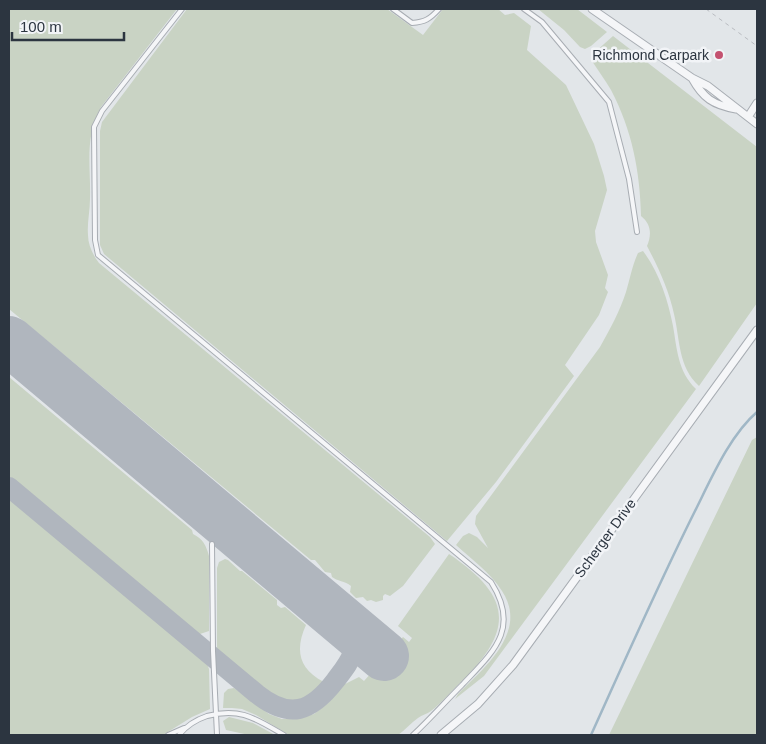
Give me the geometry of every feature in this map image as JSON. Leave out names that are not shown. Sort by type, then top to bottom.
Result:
[{"type":"street","points":[[592,9],[692,78],[716,92],[757,124]]},
{"type":"street","points":[[748,117],[757,103]]},
{"type":"street","name":"Scherger Drive","points":[[441,735],[478,704],[513,665],[757,330]]},
{"type":"lane","points":[[182,9],[102,112],[94,127],[95,240],[98,255],[491,582],[501,597],[504,616],[501,636],[490,656],[413,735]]},
{"type":"lane","points":[[393,9],[412,23],[425,22],[439,9]]},
{"type":"lane","points":[[524,9],[542,22],[609,102],[629,180],[637,232]]},
{"type":"lane","points":[[212,544],[213,651],[217,735]]},
{"type":"lane","points":[[168,735],[186,727],[199,718],[231,712],[249,716],[284,735]]},
{"type":"lane","points":[[179,735],[186,727]]},
{"type":"path","points":[[706,9],[757,46]]},
{"type":"green space","points":[[9,9],[177,9],[101,107],[96,118],[90,141],[88,239],[90,246],[99,263],[430,537],[435,544],[403,586],[390,596],[385,594],[383,600],[376,602],[367,601],[363,597],[356,598],[350,592],[351,586],[332,577],[331,573],[325,572],[315,560],[311,560],[9,309]]},
{"type":"green space","points":[[187,9],[387,9],[423,35],[443,9],[498,9],[505,15],[514,13],[531,26],[527,50],[566,85],[594,144],[607,190],[595,231],[596,242],[608,275],[605,288],[608,292],[599,315],[565,365],[574,376],[496,482],[447,541],[104,254],[100,245],[100,131],[102,122]]},
{"type":"green space","points":[[538,9],[577,9],[607,32],[585,49],[580,47],[564,30]]},
{"type":"green space","points":[[613,36],[757,147],[757,303],[699,386],[692,378],[683,361],[669,296],[647,246],[650,229],[647,222],[641,216],[637,167],[624,120],[611,90],[592,61],[595,52]]},
{"type":"green space","points":[[643,251],[654,268],[666,296],[682,368],[696,389],[484,676],[455,699],[480,673],[500,648],[507,635],[510,621],[509,606],[502,591],[487,572],[456,545],[463,536],[469,533],[477,537],[488,548],[475,524],[476,516],[600,347],[621,306],[638,253]]},
{"type":"green space","points":[[9,377],[202,540],[209,556],[209,631],[197,635],[15,484],[16,481],[14,479],[11,481],[9,479]]},
{"type":"green space","points":[[757,437],[757,735],[609,735],[752,440]]},
{"type":"green space","points":[[9,499],[207,664],[209,669],[210,709],[192,717],[163,735],[9,735]]},
{"type":"green space","points":[[449,554],[484,583],[494,597],[498,612],[498,627],[492,643],[481,660],[464,679],[435,707],[398,735],[289,735],[256,715],[242,709],[223,708],[224,693],[228,689],[234,688],[269,714],[282,719],[296,719],[314,714],[328,703],[343,685],[359,677],[364,681],[403,637],[409,642],[412,638],[398,626]]},
{"type":"green space","points":[[225,559],[277,600],[277,605],[281,608],[285,607],[306,625],[301,642],[301,658],[309,671],[324,682],[319,690],[305,701],[292,704],[282,702],[270,696],[217,652],[217,568],[219,562]]},
{"type":"green space","points":[[229,717],[253,723],[275,735],[249,735],[226,730],[223,721]]},
{"type":"waterway","points":[[591,735],[681,539],[715,472],[738,433],[757,412]]},
{"type":"taxiway","points":[[9,487],[257,694],[280,707],[299,709],[308,706],[326,692],[352,655],[353,642],[347,626]]},
{"type":"runway","points":[[9,341],[384,656]]},
{"type":"place","name":"Richmond Carpark","points":[[719,55]]}]
